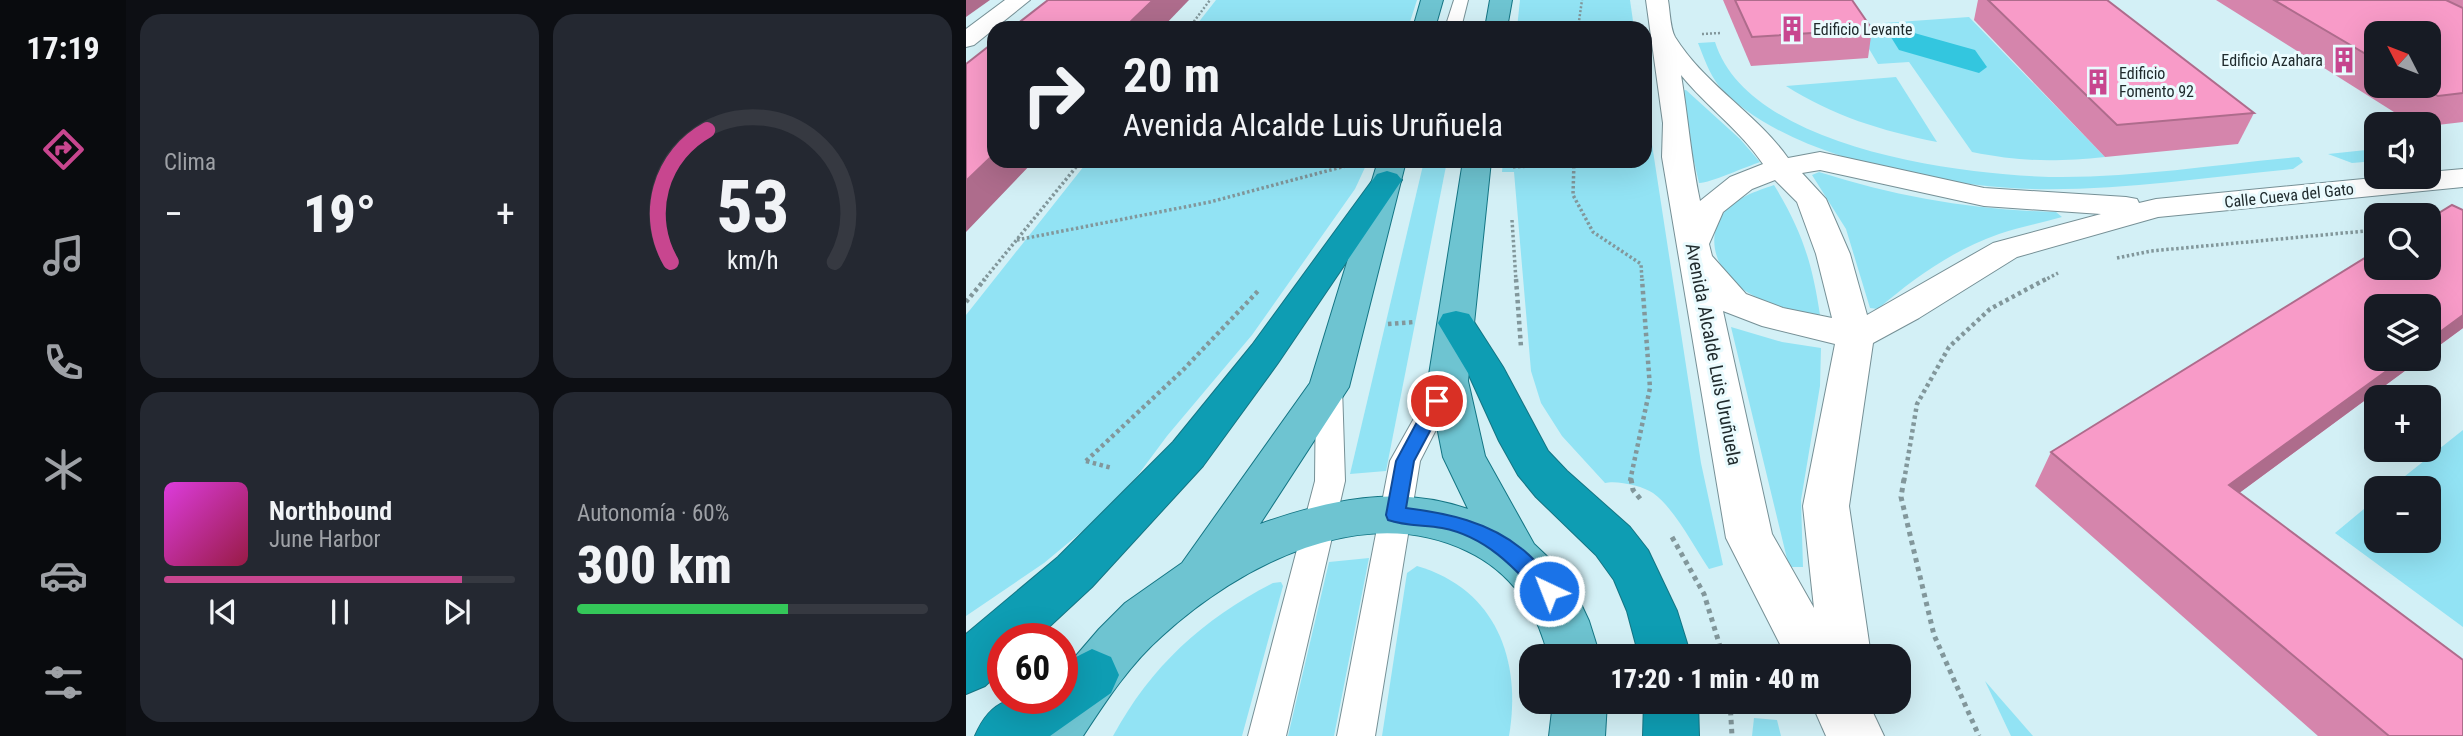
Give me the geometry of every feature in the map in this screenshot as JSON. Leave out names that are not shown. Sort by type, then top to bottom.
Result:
[{"type":"highway","points":[[966,668],[1075,572],[1188,454],[1265,354],[1390,171]]},
{"type":"highway","points":[[1436,322],[1488,373],[1521,446],[1536,466],[1552,485],[1616,544],[1647,598],[1662,644]]},
{"type":"highway","points":[[1003,736],[1034,714]]},
{"type":"highway","points":[[1671,714],[1671,736]]},
{"type":"main road","points":[[1426,21],[1432,0]]},
{"type":"main road","points":[[1497,21],[1501,0]]},
{"type":"main road","points":[[1502,168],[1436,322],[1464,457],[1516,556]]},
{"type":"main road","points":[[1199,577],[1329,387],[1390,171]]},
{"type":"main road","points":[[1078,682],[1144,620],[1199,577],[1276,537],[1320,523],[1360,516],[1395,515],[1445,520],[1483,534],[1516,556],[1549,591],[1572,644]]},
{"type":"main road","points":[[1050,736],[1059,714]]},
{"type":"main road","points":[[1577,736],[1579,714]]},
{"type":"street","points":[[991,21],[1019,0]]},
{"type":"street","name":"Avenida Alcalde Luis Uruñuela","points":[[1657,0],[1676,123],[1676,157],[1749,538],[1806,644]]},
{"type":"street","points":[[966,40],[987,24]]},
{"type":"street","name":"Avenida Alcalde Luis Uruñuela","points":[[1664,37],[1706,90],[1766,147],[1780,168],[1811,199],[1833,254],[1855,337],[1826,506],[1843,644]]},
{"type":"street","points":[[1820,161],[1984,197],[2156,208],[2005,250],[1906,310],[1855,337],[1775,317],[1733,302],[1694,251],[1710,208],[1741,183],[1780,168],[1820,161]]},
{"type":"street","name":"Calle Cueva del Gato","points":[[2156,208],[2463,178]]},
{"type":"lane","points":[[1455,21],[1461,0]]},
{"type":"lane","points":[[1356,736],[1405,461],[1448,381]]},
{"type":"lane","points":[[1267,736],[1330,481],[1329,387]]},
{"type":"path","points":[[1194,21],[1210,0]]},
{"type":"path","points":[[1579,21],[1582,0]]},
{"type":"path","points":[[966,302],[1075,168]]},
{"type":"path","points":[[1017,240],[1210,202],[1339,168]]},
{"type":"path","points":[[1346,174],[1351,168]]},
{"type":"path","points":[[1574,168],[1573,195],[1593,232],[1641,264],[1650,387],[1632,469]]},
{"type":"path","points":[[1512,212],[1521,348]]},
{"type":"path","points":[[2112,259],[2151,251],[2364,231]]},
{"type":"path","points":[[1979,736],[1934,635],[1901,497],[1917,404],[1949,347],[1990,309],[2060,272]]},
{"type":"path","points":[[1086,460],[1183,370],[1260,288]]},
{"type":"path","points":[[1386,324],[1436,322]]},
{"type":"path","points":[[1730,714],[1731,736]]},
{"type":"shaded area","points":[[1216,0],[1417,0],[1410,21],[1200,21]]},
{"type":"shaded area","points":[[1520,0],[1630,0],[1633,21],[1518,21]]},
{"type":"shaded area","points":[[1969,17],[2105,157],[2038,160],[1972,152],[1909,62],[1878,64],[1855,25]]},
{"type":"shaded area","points":[[1900,29],[1975,50],[1987,67],[1979,73],[1899,50],[1889,34]]},
{"type":"shaded area","points":[[1715,42],[1735,78],[1769,108],[1812,131],[1861,148],[1914,161],[1966,170],[2054,177],[2146,173],[2299,157],[2303,162],[2293,169],[2130,186],[2065,189],[1995,187],[1910,174],[1822,149],[1782,132],[1747,111],[1719,86],[1698,43]]},
{"type":"shaded area","points":[[1896,77],[1937,142],[1858,121],[1822,106],[1786,86]]},
{"type":"shaded area","points":[[1686,90],[1740,139],[1760,162],[1699,183],[1678,91]]},
{"type":"shaded area","points":[[1652,144],[1701,463],[1723,565],[1709,569],[1676,518],[1649,490],[1616,482],[1605,483],[1562,436],[1541,403],[1531,371],[1514,172],[1502,172],[1502,168],[1652,168]]},
{"type":"shaded area","points":[[2364,150],[2364,162],[2352,163],[2328,154]]},
{"type":"shaded area","points":[[1082,168],[1365,168],[1355,189],[1252,335],[1167,436],[1138,475],[1097,519],[1044,563],[966,616],[966,315]]},
{"type":"shaded area","points":[[1422,168],[1446,168],[1386,471],[1350,474]]},
{"type":"shaded area","points":[[1819,172],[1877,189],[1936,201],[2056,212],[2062,217],[2007,232],[1966,248],[1920,276],[1878,309],[1870,308],[1846,229],[1812,175]]},
{"type":"shaded area","points":[[1774,185],[1792,217],[1804,247],[1820,315],[1792,310],[1756,297],[1729,277],[1717,258],[1715,236],[1723,214],[1739,199]]},
{"type":"shaded area","points":[[1731,327],[1782,342],[1821,348],[1820,386],[1801,500],[1803,567],[1789,567]]},
{"type":"shaded area","points":[[2463,430],[2463,627],[2335,533],[2364,509],[2364,553],[2441,553],[2441,476],[2405,476],[2423,462],[2441,462],[2441,447]]},
{"type":"shaded area","points":[[1369,558],[1334,736],[1288,736],[1329,562]]},
{"type":"shaded area","points":[[1417,566],[1444,577],[1467,592],[1484,610],[1498,631],[1511,681],[1509,736],[1382,736],[1407,573]]},
{"type":"shaded area","points":[[1281,582],[1283,586],[1242,736],[1113,736],[1144,688],[1181,647],[1224,612],[1273,583]]},
{"type":"shaded area","points":[[1985,681],[2033,736],[2011,736]]},
{"type":"shaded area","points":[[1754,718],[1777,720],[1781,736],[1752,736]]},
{"type":"building","points":[[1048,0],[1153,0],[1131,21],[1021,21]]},
{"type":"building","points":[[1735,0],[1852,0],[1872,29],[1752,37]]},
{"type":"building","points":[[1988,0],[2107,0],[2254,113],[2117,125]]},
{"type":"building","points":[[2274,0],[2446,0],[2463,8],[2463,93],[2441,96],[2441,21],[2364,21],[2364,53]]},
{"type":"building","points":[[987,48],[987,161],[966,181],[966,64]]},
{"type":"building","points":[[2452,205],[2463,210],[2463,315],[2441,331],[2441,294],[2364,294],[2364,371],[2386,371],[2229,485],[2463,660],[2463,736],[2389,736],[2051,452],[2364,258],[2364,280],[2441,280],[2441,212]]},
{"type":"place","name":"Edificio Levante","points":[[1792,29]]},
{"type":"place","name":"Edificio Azahara","points":[[2344,60]]},
{"type":"place","name":"Edificio Fomento 92","points":[[2098,82]]},
{"type":"route","points":[[1437,401],[1405,461],[1395,515],[1445,520],[1483,534],[1516,556],[1549,591]]}]
